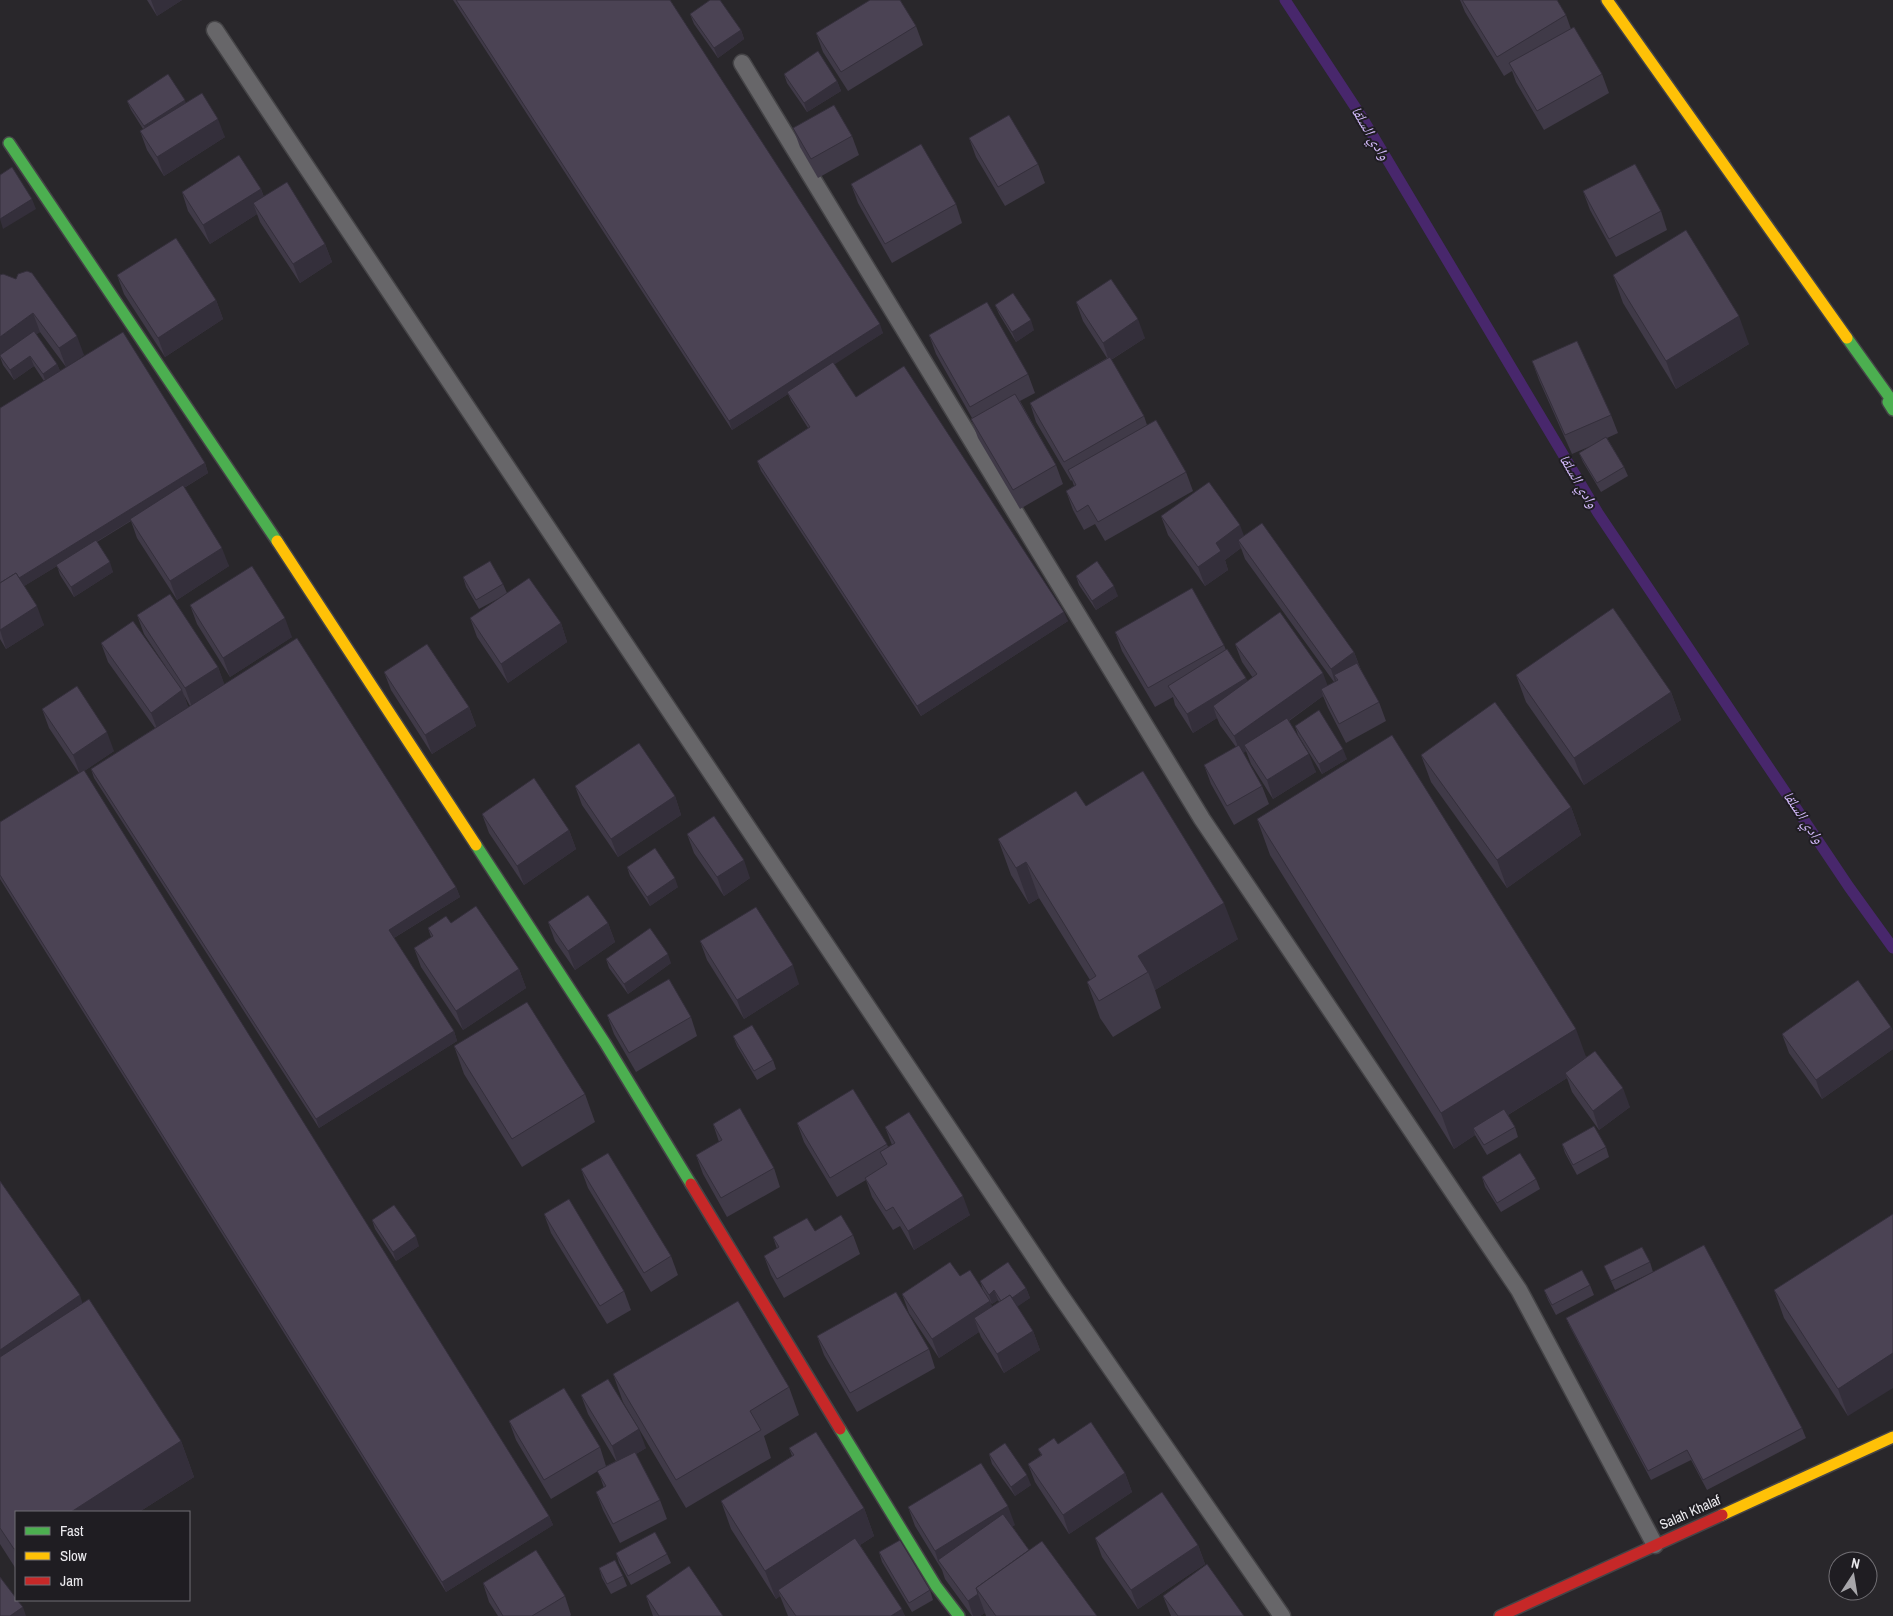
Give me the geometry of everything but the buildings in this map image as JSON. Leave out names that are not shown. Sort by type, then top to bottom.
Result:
[{"type":"street","points":[[1607,0],[1890,398],[1888,402],[1893,410]]},
{"type":"street","points":[[10,143],[296,569],[605,1043],[936,1586],[959,1616]]},
{"type":"street","name":"Salah Khalaf","points":[[1500,1616],[1893,1437]]},
{"type":"lane","points":[[215,30],[1056,1289],[1282,1616]]},
{"type":"lane","points":[[742,63],[1202,819],[1519,1290],[1655,1545]]},
{"type":"waterway","name":"وادي السلقا","points":[[1285,0],[1363,119],[1598,513],[1849,887],[1893,948]]},
{"type":"traffic: fast","points":[[9,143],[277,541]]},
{"type":"traffic: fast","points":[[1847,338],[1890,398],[1888,402],[1893,410]]},
{"type":"traffic: fast","points":[[476,845],[605,1043],[691,1184]]},
{"type":"traffic: fast","points":[[840,1429],[936,1586],[959,1616]]},
{"type":"traffic: slow","points":[[1607,0],[1847,338]]},
{"type":"traffic: slow","points":[[277,541],[476,845]]},
{"type":"traffic: slow","points":[[1722,1515],[1893,1437]]},
{"type":"traffic: jam","points":[[691,1184],[840,1429]]},
{"type":"traffic: jam","points":[[1500,1616],[1722,1515]]}]
